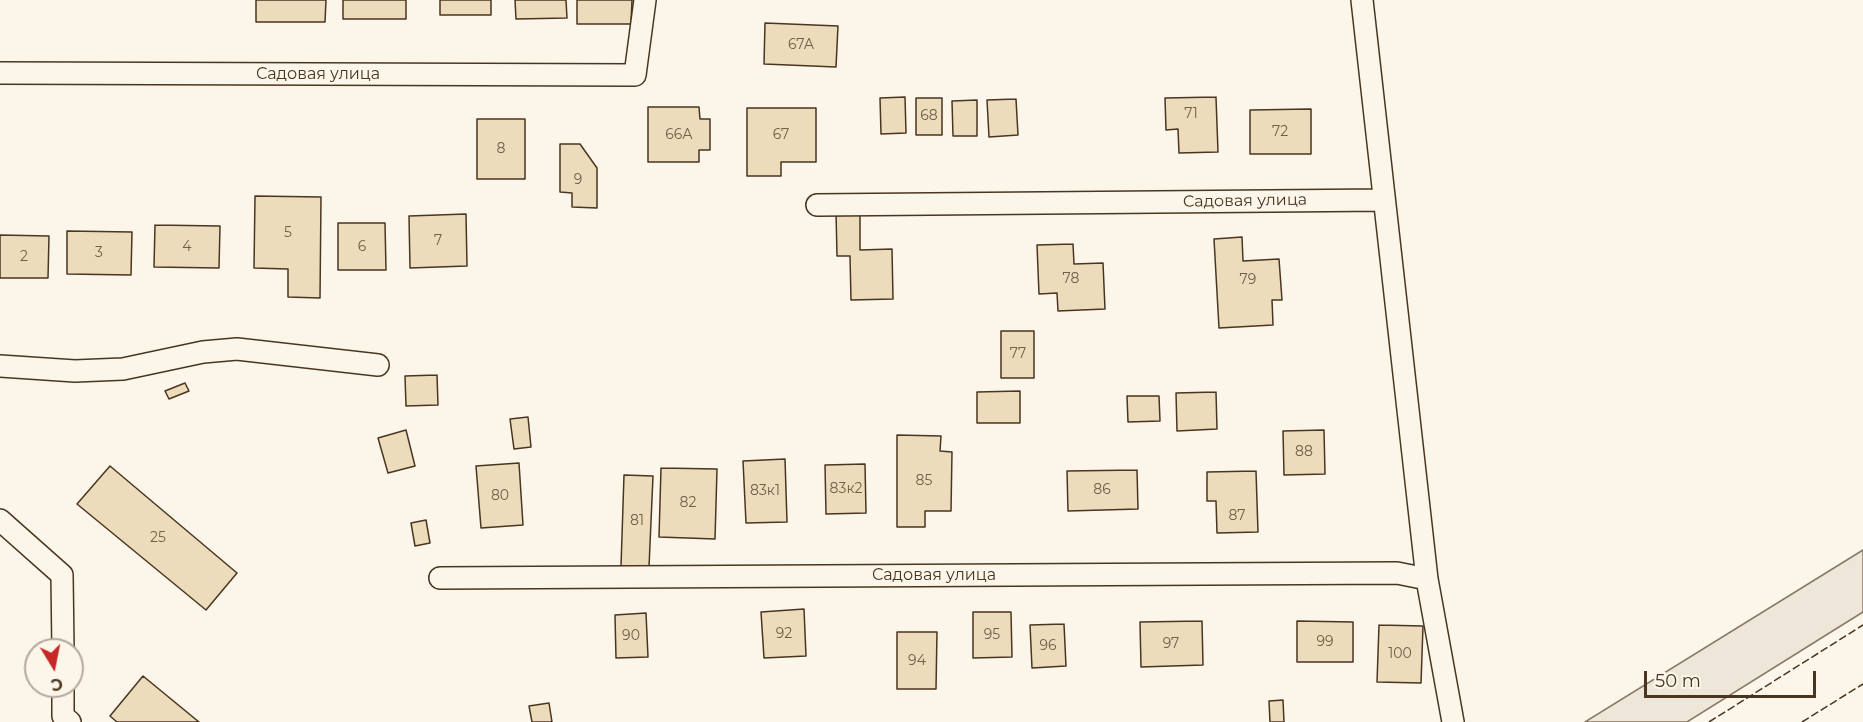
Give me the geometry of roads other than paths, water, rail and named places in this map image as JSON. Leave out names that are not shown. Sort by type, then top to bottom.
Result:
[{"type":"street","name":"Садовая улица","points":[[0,73],[635,75],[645,0]]},
{"type":"street","points":[[1362,0],[1427,579],[1453,722]]},
{"type":"street","name":"Садовая улица","points":[[817,205],[1384,200]]},
{"type":"street","points":[[0,366],[75,370],[123,369],[203,352],[237,349],[378,365]]},
{"type":"street","points":[[0,520],[62,575],[63,638]]},
{"type":"street","name":"Садовая улица","points":[[440,578],[1397,573],[1427,579]]},
{"type":"street","points":[[63,698],[63,716],[70,722]]}]
